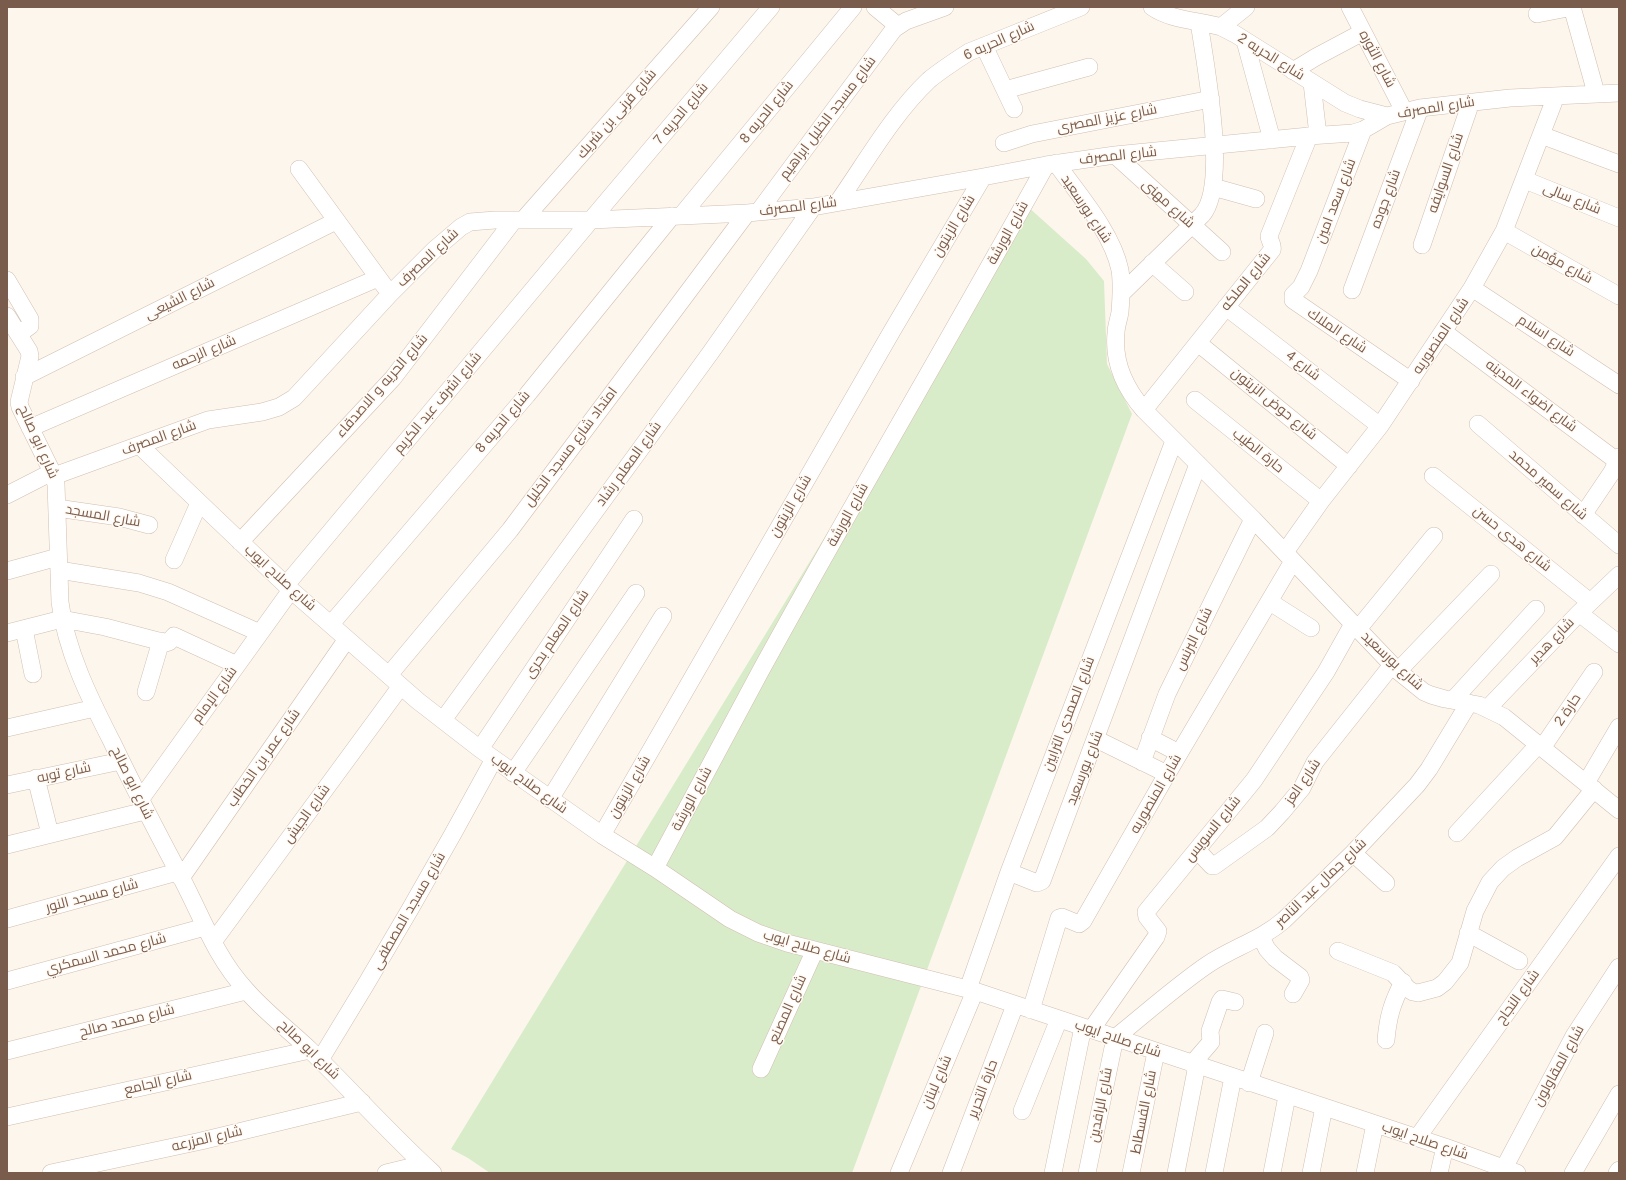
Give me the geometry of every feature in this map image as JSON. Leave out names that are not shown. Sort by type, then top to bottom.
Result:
[{"type":"street","name":"شارع قرنى بن شريك","points":[[518,220],[711,7]]},
{"type":"street","name":"شارع الحريه 7","points":[[591,220],[771,7]]},
{"type":"street","name":"شارع الحريه 8","points":[[331,624],[527,395],[853,7]]},
{"type":"street","points":[[875,7],[898,26],[906,21],[945,7]]},
{"type":"street","name":"شارع الحريه 6","points":[[838,202],[904,107],[929,80],[953,62],[984,46],[1081,7]]},
{"type":"street","name":"شارع الحريه 2","points":[[1152,7],[1166,14],[1200,18],[1221,27],[1345,103],[1360,109],[1387,116]]},
{"type":"street","points":[[1221,27],[1246,7]]},
{"type":"street","name":"شارع الثوره","points":[[1350,7],[1363,32],[1412,109]]},
{"type":"street","points":[[1537,14],[1573,7],[1596,93]]},
{"type":"street","points":[[1121,294],[1206,211],[1212,196],[1214,126],[1200,18]]},
{"type":"street","name":"شارع مسجد الخليل ابراهيم","points":[[753,212],[886,39],[898,26]]},
{"type":"street","points":[[1293,71],[1363,32]]},
{"type":"street","points":[[1245,41],[1272,140]]},
{"type":"street","points":[[984,46],[1014,109]]},
{"type":"street","points":[[1004,90],[1089,67]]},
{"type":"street","points":[[1312,83],[1314,136]]},
{"type":"street","name":"شارع المصرف","points":[[7,495],[53,474],[208,420],[262,412],[279,407],[294,398],[390,294],[434,250],[461,227],[470,222],[518,220],[591,220],[753,212],[813,207],[983,178],[1051,164],[1115,155],[1353,133],[1363,130],[1387,116],[1412,109],[1510,98],[1619,93]]},
{"type":"street","name":"شارع المنصوريه","points":[[1023,1007],[1057,921],[1060,917],[1062,917],[1077,923],[1082,923],[1179,753],[1270,602],[1289,556],[1321,501],[1380,426],[1472,288],[1504,231],[1525,180],[1556,96]]},
{"type":"street","name":"شارع عزيز المصرى","points":[[1004,143],[1032,134],[1211,98]]},
{"type":"street","name":"شارع السوايفه","points":[[1422,245],[1471,102]]},
{"type":"street","name":"شارع جوده","points":[[1352,290],[1412,109]]},
{"type":"street","name":"شارع سعد امين","points":[[1309,271],[1363,130]]},
{"type":"street","points":[[1541,135],[1619,164]]},
{"type":"street","name":"شارع الملكه","points":[[1144,410],[1272,250],[1273,247],[1269,236],[1314,136]]},
{"type":"street","name":"شارع مهنى","points":[[1115,155],[1222,252]]},
{"type":"street","name":"شارع بورسعيد","points":[[1051,164],[1100,225],[1112,247],[1120,270],[1120,313],[1116,332],[1115,349],[1118,366],[1124,382],[1132,396],[1144,410],[1289,556],[1395,668],[1424,692],[1437,697],[1488,708],[1504,717],[1619,810]]},
{"type":"street","name":"شارع الورشة","points":[[655,868],[764,666],[902,419],[1051,164]]},
{"type":"street","points":[[299,169],[390,294]]},
{"type":"street","name":"شارع الزيتون","points":[[602,835],[884,345],[983,178]]},
{"type":"street","name":"شارع سالى","points":[[1525,180],[1619,218]]},
{"type":"street","points":[[1213,187],[1256,199]]},
{"type":"street","name":"شارع المعلم رشاد","points":[[443,720],[711,352],[813,207]]},
{"type":"street","name":"امتداد شارع مسجد الخليل","points":[[395,680],[753,212]]},
{"type":"street","name":"شارع الحريه و الاصدقاء","points":[[240,542],[393,378],[518,220]]},
{"type":"street","name":"شارع اشرف عبد الكريم","points":[[289,587],[591,220]]},
{"type":"street","name":"شارع الشيعى","points":[[7,390],[336,221]]},
{"type":"street","name":"شارع مؤمن","points":[[1504,231],[1619,296]]},
{"type":"street","points":[[1152,264],[1185,292]]},
{"type":"street","name":"شارع الملاك","points":[[1309,271],[1301,287],[1293,295],[1293,302],[1411,381]]},
{"type":"street","name":"شارع الرحمه","points":[[30,428],[378,278]]},
{"type":"street","points":[[7,280],[30,319],[30,326],[19,334]]},
{"type":"street","name":"شارع اسلام","points":[[1472,288],[1619,385]]},
{"type":"street","name":"شارع 4","points":[[1226,307],[1380,426]]},
{"type":"street","name":"شارع ابو صالح","points":[[7,316],[29,351],[30,356],[19,404],[53,474],[56,484],[58,563],[62,619],[68,641],[95,708],[142,805],[219,955],[246,991],[315,1055],[428,1168]]},
{"type":"street","name":"شارع اضواء المدينه","points":[[1444,332],[1618,459]]},
{"type":"street","name":"شارع حوض الزيتون","points":[[1198,343],[1349,466]]},
{"type":"street","name":"حارة الطيب","points":[[1195,400],[1321,501]]},
{"type":"street","name":"شارع سمير محمد","points":[[1478,424],[1619,545]]},
{"type":"street","name":"شارع الصمدى الترابين","points":[[972,990],[1010,872],[1174,441]]},
{"type":"street","name":"شارع صلاح ايوب","points":[[139,445],[289,587],[347,639],[443,720],[480,749],[550,799],[730,919],[758,933],[787,943],[972,990],[1510,1170]]},
{"type":"street","points":[[1583,515],[1604,485],[1618,459]]},
{"type":"street","name":"شارع بورسعيد","points":[[1010,872],[1037,883],[1042,881],[1198,464]]},
{"type":"street","name":"شارع هدى حسن","points":[[1433,476],[1585,608],[1619,644]]},
{"type":"street","points":[[174,560],[199,503]]},
{"type":"street","name":"شارع المسجد","points":[[57,508],[111,516],[149,525]]},
{"type":"street","name":"شارع المعلم بحرى","points":[[480,749],[634,519]]},
{"type":"street","name":"شارع البرنس","points":[[1142,762],[1167,694],[1253,519]]},
{"type":"street","name":"شارع السويس","points":[[1087,1029],[1156,937],[1158,931],[1146,917],[1146,912],[1258,774],[1356,627],[1434,536]]},
{"type":"street","points":[[7,571],[58,563],[139,583],[168,592],[260,633]]},
{"type":"street","name":"شارع العز","points":[[1196,850],[1212,866],[1214,866],[1275,820],[1302,788],[1315,762],[1395,668],[1492,574]]},
{"type":"street","name":"شارع هدير","points":[[1488,708],[1585,608],[1619,576]]},
{"type":"street","name":"شارع الإمام","points":[[142,805],[260,633],[289,587]]},
{"type":"street","points":[[513,773],[636,593]]},
{"type":"street","points":[[1270,602],[1311,628]]},
{"type":"street","points":[[1453,700],[1536,609]]},
{"type":"street","points":[[550,799],[663,616]]},
{"type":"street","points":[[7,633],[62,619],[106,627],[168,643],[174,636],[237,665]]},
{"type":"street","points":[[24,629],[33,674]]},
{"type":"street","name":"شارع عمر بن الخطاب","points":[[179,875],[347,639]]},
{"type":"street","points":[[146,692],[161,641]]},
{"type":"street","name":"حارة 2","points":[[1457,833],[1540,746],[1594,672]]},
{"type":"street","name":"شارع الجيش","points":[[213,942],[395,680]]},
{"type":"street","name":"شارع جمال عبد الناصر","points":[[1115,1038],[1207,965],[1273,930],[1284,920],[1353,853],[1417,785],[1429,770],[1469,703]]},
{"type":"street","points":[[7,728],[95,708]]},
{"type":"street","points":[[1338,950],[1393,973],[1408,989],[1418,993],[1437,988],[1445,982],[1460,963],[1475,911],[1490,882],[1503,868],[1517,858],[1555,837],[1590,786],[1619,727]]},
{"type":"street","points":[[1150,738],[1179,753]]},
{"type":"street","points":[[1096,739],[1167,774]]},
{"type":"street","name":"شارع مسجد المصطفى","points":[[315,1055],[381,961],[494,759]]},
{"type":"street","name":"شارع توبه","points":[[7,785],[121,761]]},
{"type":"street","points":[[36,778],[50,834]]},
{"type":"street","points":[[7,845],[50,834],[142,805]]},
{"type":"street","points":[[1353,853],[1386,883]]},
{"type":"street","name":"شارع النجاح","points":[[1417,1138],[1619,856]]},
{"type":"street","name":"شارع مسجد النور","points":[[7,919],[179,875]]},
{"type":"street","name":"شارع محمد السمكري","points":[[7,981],[204,927]]},
{"type":"street","points":[[1468,933],[1519,961]]},
{"type":"street","points":[[1261,937],[1267,949],[1275,958],[1300,977],[1301,980],[1293,994]]},
{"type":"street","name":"شارع المصنع","points":[[761,1069],[815,950]]},
{"type":"street","name":"شارع المقاولون","points":[[1510,1170],[1574,1036],[1619,967]]},
{"type":"street","points":[[1386,1040],[1387,1020],[1393,1000],[1403,982]]},
{"type":"street","name":"شارع لبنان","points":[[899,1173],[972,990]]},
{"type":"street","name":"شارع محمد صالح","points":[[7,1051],[246,991]]},
{"type":"street","points":[[1176,1173],[1195,1065],[1212,1042],[1210,1031],[1220,1002],[1222,999],[1225,999],[1235,1002]]},
{"type":"street","name":"حارة التحرير","points":[[950,1173],[1023,1007]]},
{"type":"street","points":[[1022,1111],[1059,1019]]},
{"type":"street","points":[[1054,1173],[1087,1029]]},
{"type":"street","points":[[1249,1083],[1265,1033]]},
{"type":"street","name":"شارع الرافدين","points":[[1088,1173],[1115,1038]]},
{"type":"street","name":"شارع الفسطاط","points":[[1131,1173],[1156,1052]]},
{"type":"street","name":"شارع الجامع","points":[[7,1117],[315,1055]]},
{"type":"street","points":[[1214,1173],[1233,1077]]},
{"type":"street","points":[[1573,1173],[1619,1094]]},
{"type":"street","points":[[1272,1173],[1287,1096]]},
{"type":"street","name":"شارع المزرعه","points":[[51,1173],[201,1141],[362,1102]]},
{"type":"street","points":[[1311,1173],[1324,1107]]},
{"type":"street","points":[[1365,1173],[1374,1124]]},
{"type":"street","points":[[1439,1173],[1445,1147]]},
{"type":"street","points":[[386,1173],[428,1168]]},
{"type":"green space","points":[[1027,206],[1086,259],[1104,281],[1107,364],[1132,414],[852,1173],[490,1173],[468,1158],[451,1149]]}]
